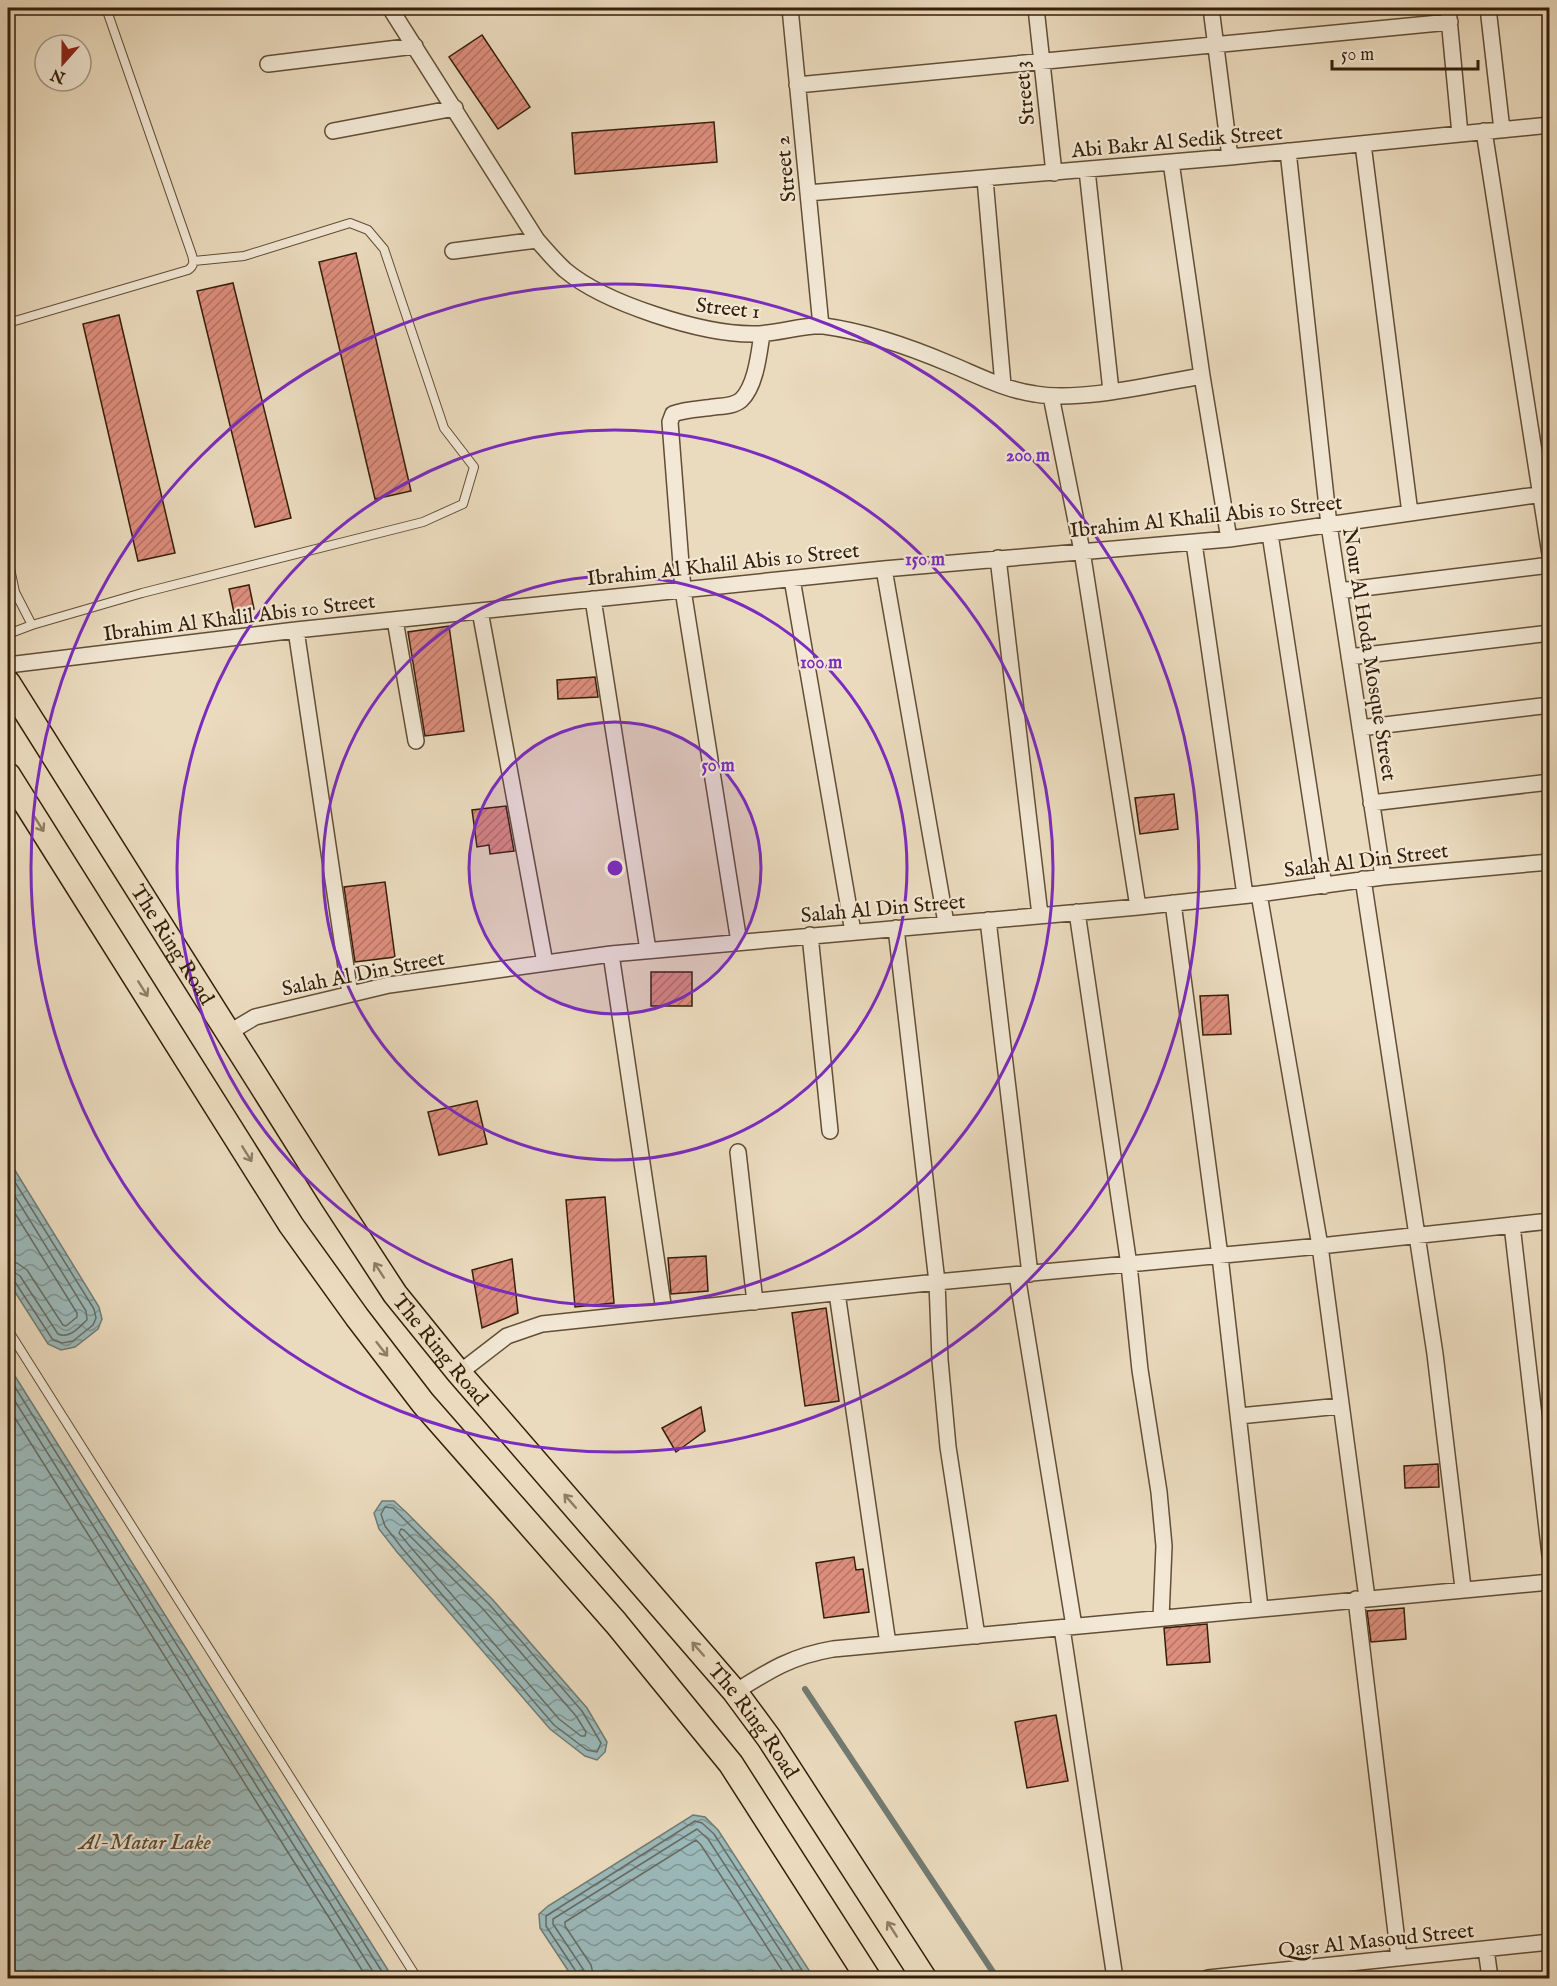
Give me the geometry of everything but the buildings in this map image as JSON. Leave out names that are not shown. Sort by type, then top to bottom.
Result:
[{"type":"main road","name":"The Ring Road","points":[[8,683],[395,1294],[459,1373],[735,1692],[769,1738],[924,1978]]},
{"type":"main road","name":"The Ring Road","points":[[8,775],[291,1226],[423,1403],[616,1623],[731,1764],[868,1978]]},
{"type":"street","name":"Street 1","points":[[390,8],[537,240],[566,270],[592,287],[624,302],[685,325],[716,331],[762,334],[821,326],[894,343],[1003,385],[1035,394],[1067,397],[1202,376]]},
{"type":"street","name":"Street 2","points":[[790,8],[821,326]]},
{"type":"street","name":"Street 3","points":[[1036,8],[1054,173]]},
{"type":"street","points":[[1211,8],[1230,157]]},
{"type":"street","points":[[1488,8],[1502,130]]},
{"type":"street","points":[[798,85],[1216,44],[1449,15],[1460,134]]},
{"type":"street","points":[[268,64],[415,46]]},
{"type":"street","points":[[333,131],[455,108]]},
{"type":"street","name":"Abi Bakr Al Sedik Street","points":[[808,193],[1230,157],[1550,125]]},
{"type":"street","points":[[1484,131],[1545,493],[1550,554]]},
{"type":"street","points":[[1363,144],[1410,513]]},
{"type":"street","name":"Nour Al Hoda Mosque Street","points":[[1288,151],[1329,525],[1383,877]]},
{"type":"street","points":[[1171,162],[1228,539]]},
{"type":"street","points":[[1087,170],[1111,391]]},
{"type":"street","points":[[985,178],[1003,385]]},
{"type":"street","points":[[453,251],[537,240]]},
{"type":"street","points":[[739,942],[682,590],[670,422],[673,414],[681,411],[730,406],[740,401],[747,392],[756,367],[762,334]]},
{"type":"street","points":[[1051,396],[1082,551],[1138,907]]},
{"type":"street","name":"Ibrahim Al Khalil Abis 10 Street","points":[[8,665],[296,630],[884,568],[1194,543],[1270,534],[1545,493]]},
{"type":"street","points":[[1270,534],[1324,886]]},
{"type":"street","points":[[1194,543],[1252,895],[1320,1246],[1340,1406],[1399,1958]]},
{"type":"street","points":[[998,558],[1040,915]]},
{"type":"street","points":[[1339,591],[1550,565]]},
{"type":"street","points":[[884,568],[946,923]]},
{"type":"street","points":[[792,579],[853,932]]},
{"type":"street","points":[[593,599],[648,950]]},
{"type":"street","points":[[480,611],[545,963]]},
{"type":"street","points":[[396,620],[416,741]]},
{"type":"street","points":[[296,630],[350,994]]},
{"type":"street","points":[[1349,657],[1550,633]]},
{"type":"street","points":[[1360,728],[1550,705]]},
{"type":"street","points":[[1371,803],[1550,782]]},
{"type":"street","name":"Salah Al Din Street","points":[[228,1033],[255,1017],[350,994],[428,978],[611,954],[1138,907],[1252,895],[1363,879],[1550,862]]},
{"type":"street","points":[[1363,879],[1435,1354],[1463,1588]]},
{"type":"street","points":[[1173,903],[1220,1256],[1260,1608]]},
{"type":"street","points":[[1077,912],[1129,1264],[1140,1370],[1160,1503],[1164,1546],[1161,1618]]},
{"type":"street","points":[[988,920],[1023,1274],[1115,1978]]},
{"type":"street","points":[[896,928],[937,1282],[940,1360],[948,1447],[977,1636]]},
{"type":"street","points":[[810,935],[830,1131]]},
{"type":"street","points":[[611,954],[664,1311]]},
{"type":"street","points":[[738,1152],[755,1302]]},
{"type":"street","points":[[459,1373],[489,1347],[507,1336],[542,1324],[1550,1221]]},
{"type":"street","points":[[1512,1225],[1550,1555]]},
{"type":"street","points":[[837,1293],[888,1644]]},
{"type":"street","points":[[1239,1416],[1340,1406]]},
{"type":"street","points":[[735,1692],[774,1667],[812,1653],[833,1649],[1463,1588],[1550,1582]]},
{"type":"street","name":"Qasr Al Masoud Street","points":[[1208,1978],[1281,1975],[1399,1958],[1550,1942]]},
{"type":"street","points":[[1486,1949],[1490,1978]]},
{"type":"lane","points":[[8,323],[188,270],[194,261],[106,8]]},
{"type":"lane","points":[[8,634],[142,593],[423,522],[463,504],[474,467],[444,428],[384,249],[368,230],[350,223],[244,256],[194,261]]},
{"type":"lane","points":[[8,559],[15,592],[32,625]]},
{"type":"lane","points":[[8,1330],[417,1978]]},
{"type":"water","points":[[8,1159],[99,1307],[102,1319],[98,1329],[75,1347],[61,1350],[48,1344],[8,1281]]},
{"type":"water","name":"Al-Matar Lake","points":[[8,1365],[393,1978],[8,1978]]},
{"type":"water","points":[[382,1501],[394,1501],[407,1513],[493,1600],[587,1708],[607,1742],[605,1752],[597,1760],[585,1756],[550,1729],[397,1552],[379,1529],[374,1513]]},
{"type":"water","points":[[693,1815],[705,1817],[718,1830],[814,1978],[573,1978],[540,1928],[539,1914],[548,1906]]},
{"type":"waterway","points":[[805,1689],[997,1978]]}]
